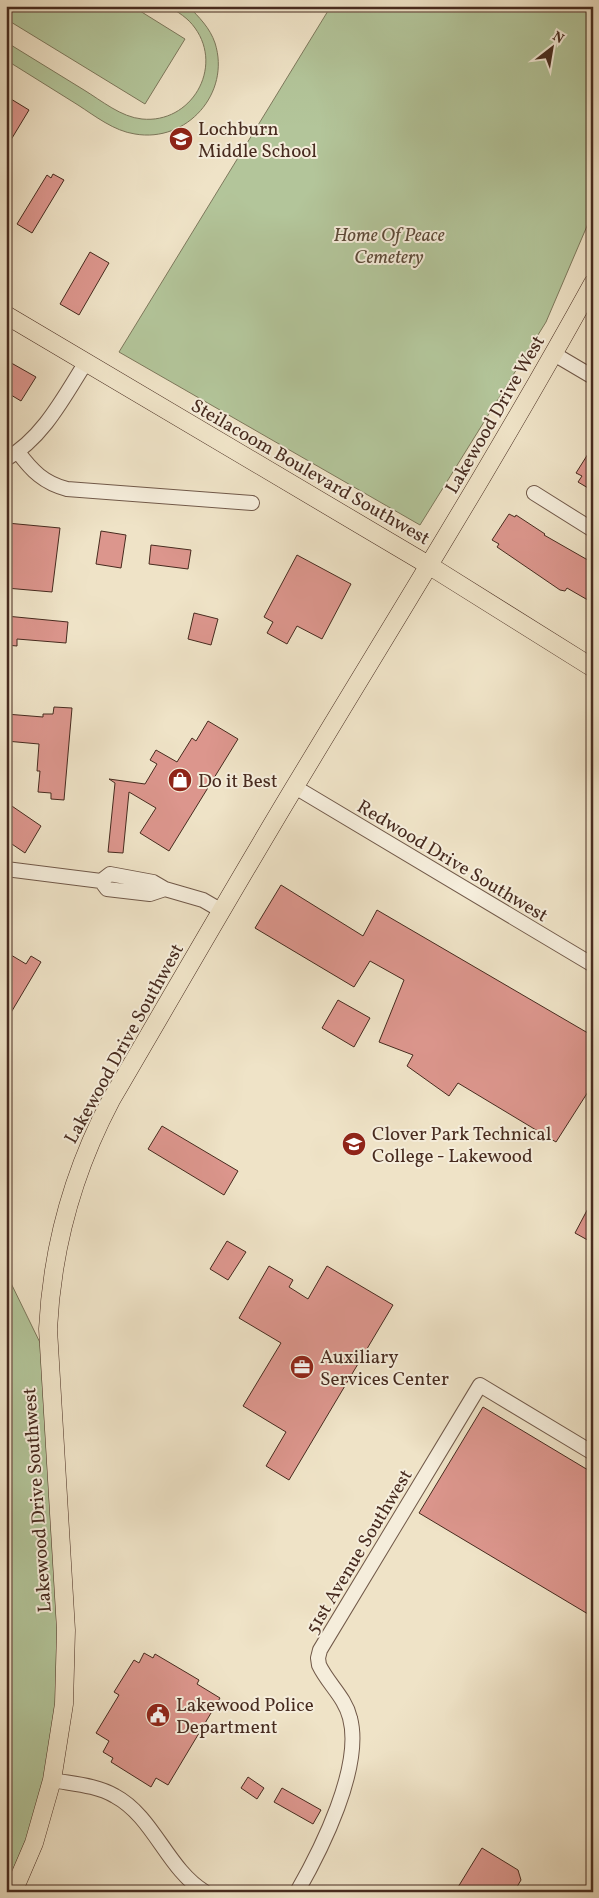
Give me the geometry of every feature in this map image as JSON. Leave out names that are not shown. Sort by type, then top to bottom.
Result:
[{"type":"main road","name":"Lakewood Drive West","points":[[430,566],[554,354],[593,283]]},
{"type":"main road","name":"Steilacoom Boulevard Southwest","points":[[6,315],[430,566],[593,668]]},
{"type":"main road","name":"Lakewood Drive Southwest","points":[[13,1892],[34,1843],[52,1780],[64,1704],[66,1630],[48,1359],[50,1299],[58,1240],[74,1182],[97,1127],[295,787],[430,566]]},
{"type":"street","points":[[554,354],[593,377]]},
{"type":"street","points":[[86,362],[49,419],[34,438],[12,456],[45,481],[67,489],[252,503]]},
{"type":"street","points":[[534,493],[593,530]]},
{"type":"street","name":"Redwood Drive Southwest","points":[[295,787],[593,964]]},
{"type":"street","points":[[6,869],[101,881],[110,874],[153,882],[166,889],[203,900],[222,911]]},
{"type":"street","name":"51st Avenue Southwest","points":[[297,1892],[333,1822],[347,1773],[352,1737],[351,1719],[346,1705],[323,1674],[318,1658],[320,1650],[480,1385],[593,1453]]},
{"type":"street","points":[[52,1780],[91,1787],[124,1801],[186,1876],[204,1892]]},
{"type":"green space","points":[[6,6],[132,6],[185,39],[145,104],[6,19]]},
{"type":"green space","points":[[168,6],[188,6],[200,19],[213,38],[218,62],[217,80],[210,96],[200,111],[172,131],[154,135],[135,134],[120,130],[6,60],[6,42],[119,112],[142,119],[160,118],[175,113],[188,103],[198,90],[204,76],[206,60],[203,44],[195,28],[186,18]]},
{"type":"green space","name":"Home Of Peace Cemetery","points":[[331,6],[586,6],[593,11],[593,212],[546,322],[420,525],[119,352]]},
{"type":"green space","points":[[6,1273],[48,1359],[66,1630],[52,1780],[6,1892]]},
{"type":"building","points":[[6,96],[29,110],[6,148]]},
{"type":"building","points":[[53,174],[64,180],[32,233],[17,224],[47,175],[51,178]]},
{"type":"building","points":[[90,252],[109,263],[79,315],[60,304]]},
{"type":"building","points":[[6,360],[36,377],[21,401],[6,392]]},
{"type":"building","points":[[593,446],[593,491],[578,482],[582,476],[576,473]]},
{"type":"building","points":[[509,514],[515,517],[516,515],[544,535],[593,563],[593,603],[567,588],[565,591],[560,590],[497,547],[499,544],[492,540]]},
{"type":"building","points":[[7,523],[60,528],[52,592],[6,588]]},
{"type":"building","points":[[101,531],[126,535],[121,568],[96,564]]},
{"type":"building","points":[[151,545],[191,550],[188,569],[149,564]]},
{"type":"building","points":[[297,555],[351,584],[322,639],[297,626],[287,644],[267,633],[273,622],[264,617]]},
{"type":"building","points":[[194,613],[218,619],[211,645],[188,639]]},
{"type":"building","points":[[6,616],[68,622],[66,643],[17,639],[17,646],[6,645]]},
{"type":"building","points":[[54,707],[72,708],[64,800],[51,799],[51,793],[38,792],[40,771],[37,771],[39,744],[6,741],[6,714],[43,717],[43,714],[53,714]]},
{"type":"building","name":"Do it Best","points":[[208,721],[238,739],[169,851],[140,833],[156,808],[129,792],[123,853],[108,852],[115,783],[109,779],[145,784],[157,764],[150,760],[156,750],[177,762],[192,738],[196,741]]},
{"type":"building","points":[[6,802],[41,826],[25,853],[6,840]]},
{"type":"building","points":[[281,885],[363,936],[377,910],[593,1036],[593,1084],[556,1142],[458,1083],[449,1096],[407,1066],[413,1055],[379,1042],[404,980],[370,961],[354,987],[255,928]]},
{"type":"building","points":[[6,952],[26,964],[31,956],[41,962],[6,1021]]},
{"type":"building","points":[[338,1000],[370,1018],[354,1047],[322,1028]]},
{"type":"building","points":[[162,1126],[238,1171],[224,1195],[148,1149]]},
{"type":"building","points":[[593,1199],[593,1243],[575,1233]]},
{"type":"building","points":[[227,1241],[246,1252],[228,1280],[210,1269]]},
{"type":"building","points":[[269,1266],[293,1280],[289,1287],[308,1299],[327,1266],[393,1305],[289,1480],[266,1466],[286,1432],[243,1406],[281,1343],[239,1318]]},
{"type":"building","points":[[483,1407],[593,1473],[593,1617],[419,1513]]},
{"type":"building","name":"Lakewood Police Department","points":[[144,1653],[153,1658],[155,1654],[199,1680],[197,1684],[220,1698],[168,1785],[156,1778],[151,1787],[111,1762],[113,1758],[103,1752],[109,1741],[96,1733],[119,1695],[114,1692],[134,1660],[139,1663]]},
{"type":"building","points":[[248,1777],[264,1788],[257,1799],[241,1788]]},
{"type":"building","points":[[282,1788],[321,1810],[313,1824],[274,1802]]},
{"type":"building","points":[[482,1848],[518,1870],[521,1880],[514,1892],[455,1892]]},
{"type":"place","name":"Lochburn Middle School","points":[[181,139]]},
{"type":"place","name":"Do it Best","points":[[180,780]]},
{"type":"place","name":"Clover Park Technical College - Lakewood","points":[[354,1144]]},
{"type":"place","name":"Auxiliary Services Center","points":[[302,1367]]},
{"type":"place","name":"Lakewood Police Department","points":[[158,1715]]}]
